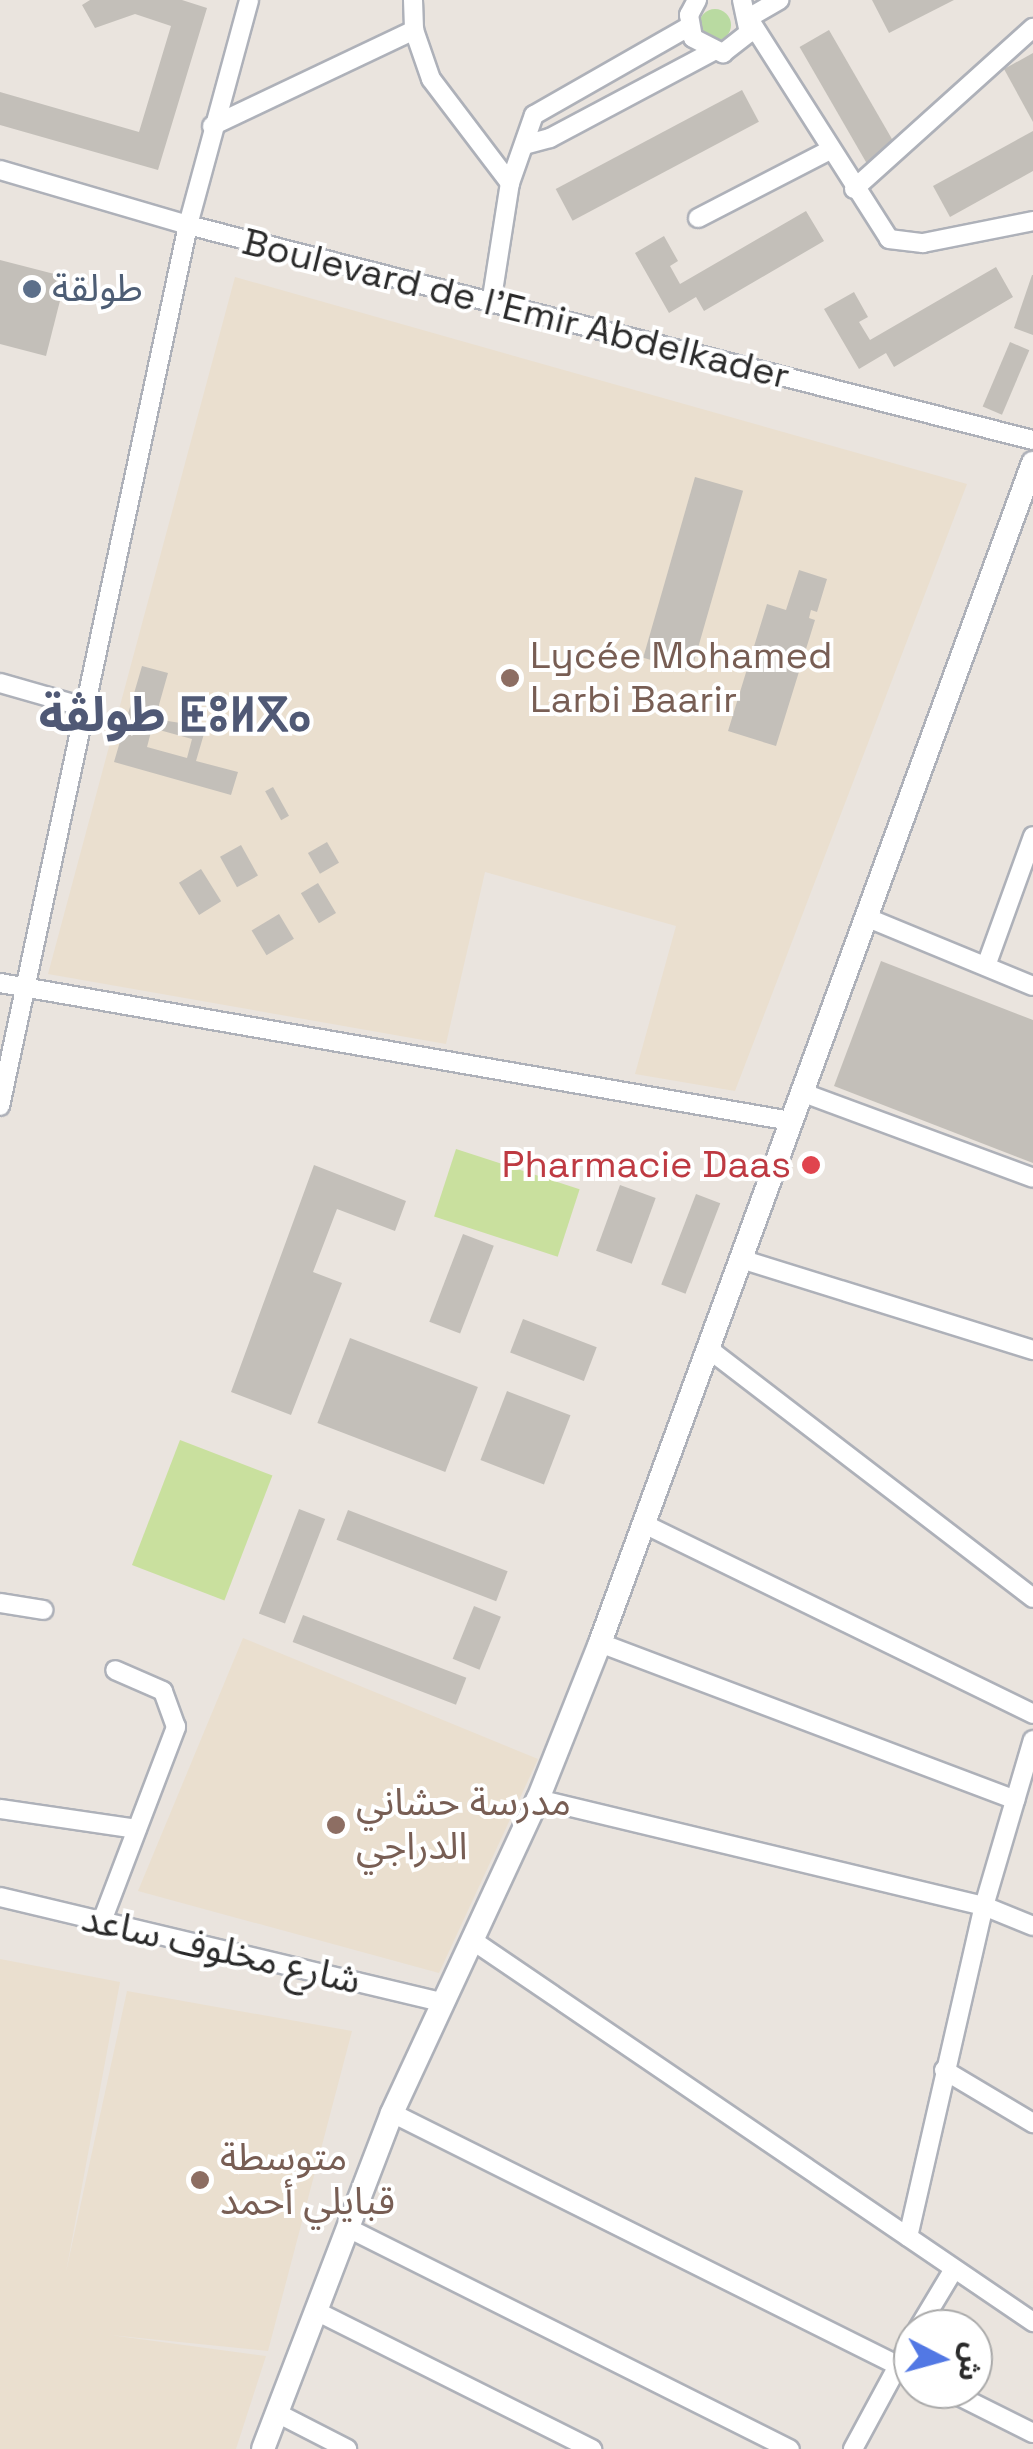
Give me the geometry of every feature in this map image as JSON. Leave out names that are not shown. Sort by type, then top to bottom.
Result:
[{"type":"street","points":[[0,1106],[22,987],[188,225],[249,0]]},
{"type":"street","points":[[414,0],[414,30],[432,79],[510,183]]},
{"type":"street","points":[[524,145],[550,138],[712,52],[734,50],[748,13],[780,0]]},
{"type":"street","points":[[491,304],[510,183],[534,115],[688,27],[694,1]]},
{"type":"street","points":[[748,13],[828,150],[897,242],[1033,221]]},
{"type":"street","points":[[688,27],[712,52]]},
{"type":"street","points":[[854,189],[1033,28]]},
{"type":"street","points":[[212,126],[414,30]]},
{"type":"street","points":[[534,115],[550,138]]},
{"type":"street","points":[[698,218],[828,150]]},
{"type":"street","name":"Boulevard de l'Emir Abdelkader","points":[[0,170],[188,225],[1033,440]]},
{"type":"street","points":[[263,2449],[392,2113],[538,1799],[600,1644],[1031,476]]},
{"type":"street","points":[[0,682],[84,707]]},
{"type":"street","points":[[986,966],[1033,836]]},
{"type":"street","points":[[868,918],[1033,986]]},
{"type":"street","points":[[0,983],[791,1122]]},
{"type":"street","points":[[802,1092],[1033,1178]]},
{"type":"street","points":[[744,1260],[1033,1350]]},
{"type":"street","points":[[710,1350],[1033,1598]]},
{"type":"street","points":[[644,1524],[1033,1714]]},
{"type":"street","points":[[0,1603],[44,1610]]},
{"type":"street","points":[[600,1644],[1015,1800]]},
{"type":"street","points":[[102,1922],[176,1726],[173,1707],[162,1690],[115,1670]]},
{"type":"street","points":[[908,2238],[984,1906],[1033,1740]]},
{"type":"street","points":[[538,1799],[984,1906],[1033,1926]]},
{"type":"street","points":[[0,1810],[137,1829]]},
{"type":"street","name":"شارع مخلوف ساعد","points":[[0,1898],[442,2002]]},
{"type":"street","points":[[472,1940],[1033,2322]]},
{"type":"street","points":[[944,2070],[1033,2123]]},
{"type":"street","points":[[392,2113],[893,2363]]},
{"type":"street","points":[[348,2228],[790,2449]]},
{"type":"street","points":[[930,2309],[954,2269]]},
{"type":"street","points":[[316,2311],[592,2449]]},
{"type":"street","points":[[852,2449],[893,2387]]},
{"type":"street","points":[[986,2409],[1033,2432]]},
{"type":"street","points":[[277,2412],[347,2449]]},
{"type":"shaded area","name":"Lycée Mohamed Larbi Baarir","points":[[235,277],[967,484],[735,1091],[635,1074],[676,926],[485,872],[446,1044],[48,974]]},
{"type":"shaded area","name":"مدرسة حشاني الدراجي","points":[[243,1638],[538,1759],[439,1973],[138,1891]]},
{"type":"shaded area","points":[[0,1959],[120,1982],[66,2272],[127,1991],[352,2031],[268,2351],[110,2335],[266,2356],[236,2449],[0,2449]]},
{"type":"green space","points":[[715,9],[726,14],[731,25],[726,36],[715,41],[704,36],[699,25],[704,14]]},
{"type":"green space","points":[[456,1149],[580,1189],[558,1257],[434,1217]]},
{"type":"green space","points":[[180,1440],[272,1475],[224,1601],[132,1565]]},
{"type":"building","points":[[90,0],[182,0],[207,8],[158,170],[0,125],[0,92],[139,132],[171,26],[135,14],[95,28],[82,5]]},
{"type":"building","points":[[872,0],[954,0],[889,33]]},
{"type":"building","points":[[829,30],[896,146],[867,163],[800,47]]},
{"type":"building","points":[[1033,53],[1033,122],[1004,69]]},
{"type":"building","points":[[742,90],[759,122],[573,221],[556,189]]},
{"type":"building","points":[[1033,131],[1033,171],[950,217],[933,186]]},
{"type":"building","points":[[806,211],[824,241],[704,311],[696,297],[669,313],[635,253],[664,236],[678,261],[670,266],[680,284]]},
{"type":"building","points":[[0,260],[66,277],[46,356],[0,344]]},
{"type":"building","points":[[996,267],[1013,297],[894,367],[886,353],[859,369],[824,309],[854,292],[868,317],[859,322],[870,340]]},
{"type":"building","points":[[1033,275],[1033,335],[1014,328]]},
{"type":"building","points":[[1010,342],[1029,350],[1002,415],[983,406]]},
{"type":"building","points":[[695,477],[743,491],[691,671],[643,658]]},
{"type":"building","points":[[799,570],[827,579],[817,612],[811,610],[809,618],[815,620],[776,746],[728,731],[767,604],[786,610]]},
{"type":"building","points":[[142,666],[168,673],[155,719],[206,727],[196,761],[238,772],[231,795],[114,762]],"holes":[[[152,728],[192,739],[187,758],[147,747]]]},
{"type":"building","points":[[273,787],[289,816],[281,820],[265,791]]},
{"type":"building","points":[[327,842],[339,863],[320,874],[308,853]]},
{"type":"building","points":[[241,845],[258,876],[237,887],[220,857]]},
{"type":"building","points":[[201,869],[221,901],[199,915],[179,883]]},
{"type":"building","points":[[318,883],[336,913],[319,923],[301,893]]},
{"type":"building","points":[[279,914],[294,939],[267,955],[252,930]]},
{"type":"building","points":[[881,961],[1033,1020],[1033,1163],[834,1086]]},
{"type":"building","points":[[314,1165],[406,1201],[395,1231],[337,1209],[313,1272],[342,1283],[291,1415],[231,1392]]},
{"type":"building","points":[[620,1185],[656,1198],[632,1264],[596,1251]]},
{"type":"building","points":[[696,1194],[720,1203],[686,1294],[661,1285]]},
{"type":"building","points":[[463,1234],[494,1246],[460,1334],[429,1322]]},
{"type":"building","points":[[523,1319],[597,1347],[584,1381],[510,1353]]},
{"type":"building","points":[[350,1338],[478,1387],[445,1472],[317,1423]]},
{"type":"building","points":[[507,1391],[570,1415],[544,1484],[480,1460]]},
{"type":"building","points":[[299,1509],[325,1519],[285,1624],[259,1614]]},
{"type":"building","points":[[348,1510],[508,1571],[496,1601],[337,1540]]},
{"type":"building","points":[[474,1606],[501,1617],[480,1670],[453,1659]]},
{"type":"building","points":[[303,1615],[466,1678],[456,1705],[293,1642]]},
{"type":"place","name":"طولقة","points":[[32,289]]},
{"type":"place","name":"Lycée Mohamed Larbi Baarir","points":[[510,678]]},
{"type":"place","name":"Pharmacie Daas","points":[[811,1165]]},
{"type":"place","name":"مدرسة حشاني الدراجي","points":[[336,1825]]},
{"type":"place","name":"متوسطة قبايلي أحمد","points":[[200,2180]]},
{"type":"district","name":"طولڤة ⵟⵓⵍⴳⴰ","points":[[175,715]]}]
